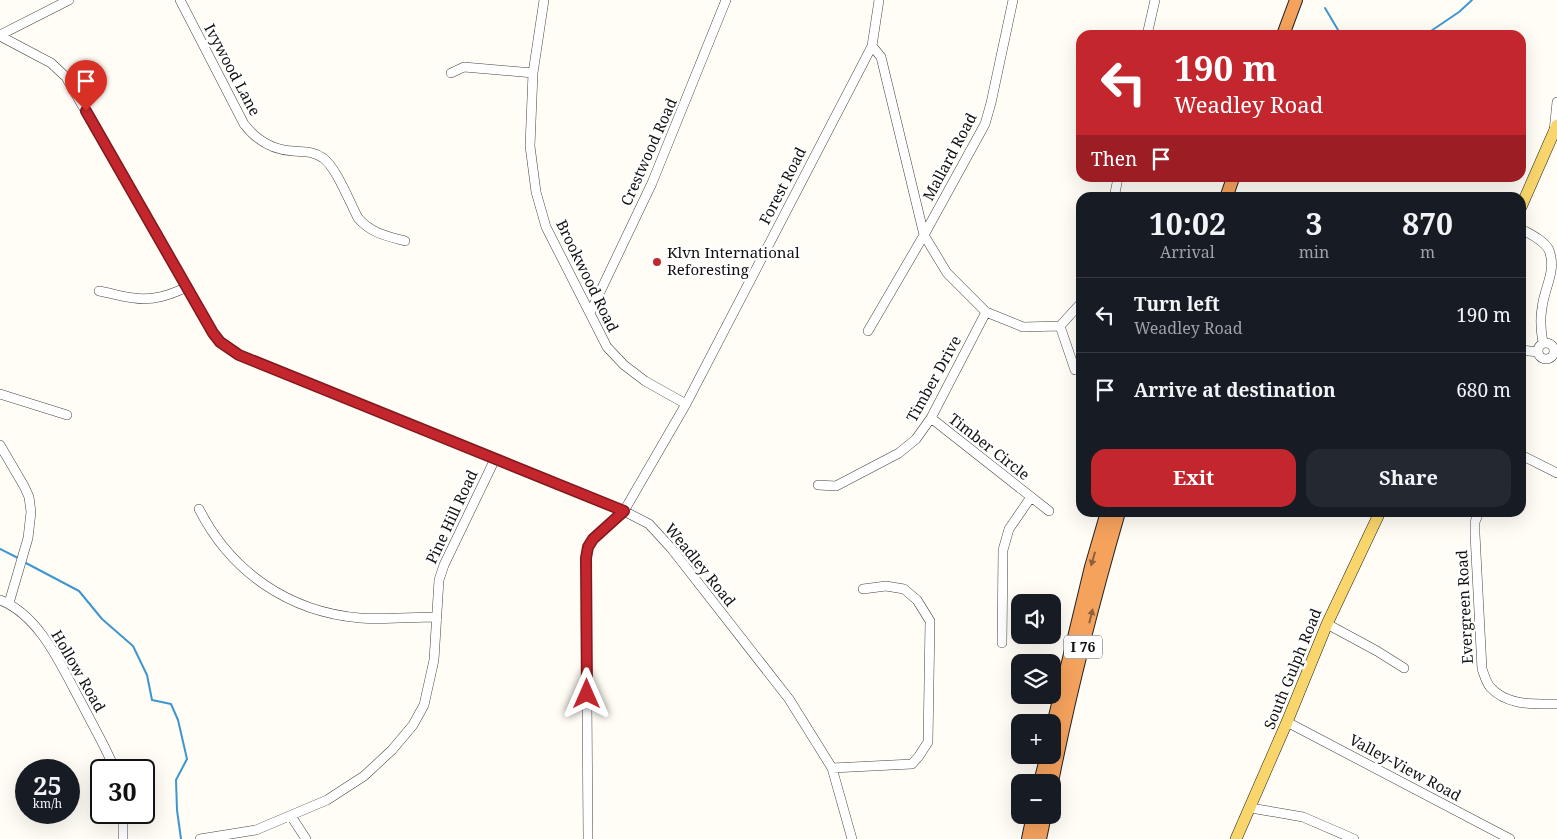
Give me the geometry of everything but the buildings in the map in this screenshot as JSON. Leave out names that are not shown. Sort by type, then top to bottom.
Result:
[{"type":"highway","points":[[1277,30],[1286,0]]},
{"type":"highway","points":[[1285,30],[1296,0]]},
{"type":"highway","name":"I 76","points":[[1056,714],[1091,567],[1106,517]]},
{"type":"highway","name":"I 76","points":[[1054,774],[1066,710],[1118,517]]},
{"type":"highway","points":[[1028,839],[1031,824]]},
{"type":"highway","points":[[1040,839],[1043,824]]},
{"type":"main road","points":[[1526,196],[1556,129]]},
{"type":"main road","name":"South Gulph Road","points":[[1236,839],[1287,722],[1326,624],[1378,517]]},
{"type":"street","points":[[0,36],[69,0]]},
{"type":"street","name":"Ivywood Lane","points":[[180,0],[244,124],[250,131],[267,145],[277,149],[306,151],[321,156],[331,166],[358,218],[364,225],[378,234],[405,241]]},
{"type":"street","name":"Brookwood Road","points":[[544,0],[533,72],[530,146],[536,192],[546,227],[607,347],[624,365],[645,382],[686,404]]},
{"type":"street","name":"Crestwood Road","points":[[590,313],[652,183],[726,0]]},
{"type":"street","name":"Forest Road","points":[[588,839],[588,547],[593,539],[624,511],[686,404],[872,46],[879,0]]},
{"type":"street","name":"Mallard Road","points":[[868,331],[924,235],[985,124],[1013,0]]},
{"type":"street","points":[[1148,30],[1155,0]]},
{"type":"street","name":"Weadley Road","points":[[0,36],[51,63],[66,77],[213,333],[220,342],[239,355],[624,511],[649,524],[671,548],[789,699],[832,768],[852,839]]},
{"type":"street","points":[[872,46],[881,57],[924,235],[947,273],[986,312],[1023,327],[1060,326],[1076,308]]},
{"type":"street","points":[[452,73],[464,67],[533,72]]},
{"type":"street","points":[[1556,129],[1557,102]]},
{"type":"street","points":[[1526,231],[1540,240],[1548,250],[1552,263],[1552,273],[1542,307],[1543,343],[1539,347],[1538,352],[1540,357],[1550,359],[1554,355],[1554,349],[1551,344],[1543,343]]},
{"type":"street","points":[[99,292],[148,299],[171,295],[187,287]]},
{"type":"street","name":"Timber Drive","points":[[818,485],[836,486],[899,453],[916,440],[931,418],[986,312]]},
{"type":"street","points":[[1060,326],[1075,370]]},
{"type":"street","points":[[1526,351],[1538,352]]},
{"type":"street","points":[[0,394],[67,415]]},
{"type":"street","name":"Timber Circle","points":[[931,418],[1049,512]]},
{"type":"street","points":[[0,445],[24,486],[29,497],[31,512],[28,538],[9,603]]},
{"type":"street","points":[[1526,458],[1557,473]]},
{"type":"street","name":"Pine Hill Road","points":[[200,839],[256,830],[327,800],[364,776],[392,750],[413,725],[424,705],[434,660],[439,580],[444,565],[495,459]]},
{"type":"street","name":"Timber Circle","points":[[1002,643],[1003,550],[1009,529],[1031,497]]},
{"type":"street","points":[[199,509],[214,537],[239,564],[255,578],[288,598],[324,612],[360,618],[437,617]]},
{"type":"street","name":"Evergreen Road","points":[[1477,517],[1475,534],[1482,669],[1489,686],[1498,694],[1520,703],[1557,704]]},
{"type":"street","points":[[832,768],[912,764],[920,756],[928,742],[930,621],[917,600],[904,589],[886,586],[863,589]]},
{"type":"street","name":"Hollow Road","points":[[0,600],[9,603],[26,616],[46,640],[110,759]]},
{"type":"street","points":[[1326,624],[1377,651],[1404,668]]},
{"type":"street","name":"Valley-View Road","points":[[1287,722],[1510,839]]},
{"type":"street","points":[[1251,808],[1303,817],[1354,839]]},
{"type":"street","points":[[291,816],[306,839]]},
{"type":"street","points":[[122,824],[123,839]]},
{"type":"waterway","points":[[1432,30],[1459,12],[1472,0]]},
{"type":"waterway","points":[[1325,8],[1338,30]]},
{"type":"waterway","points":[[0,549],[18,558]]},
{"type":"waterway","points":[[24,562],[79,591],[102,619],[133,646],[147,675],[152,700],[171,704],[178,720],[187,759],[176,780],[177,810],[181,839]]},
{"type":"place","name":"Klvn International Reforesting","points":[[657,262]]},
{"type":"route","points":[[86,111],[213,333],[229,349],[239,355],[373,410],[624,511],[593,539],[588,547],[586,558],[587,694]]}]
